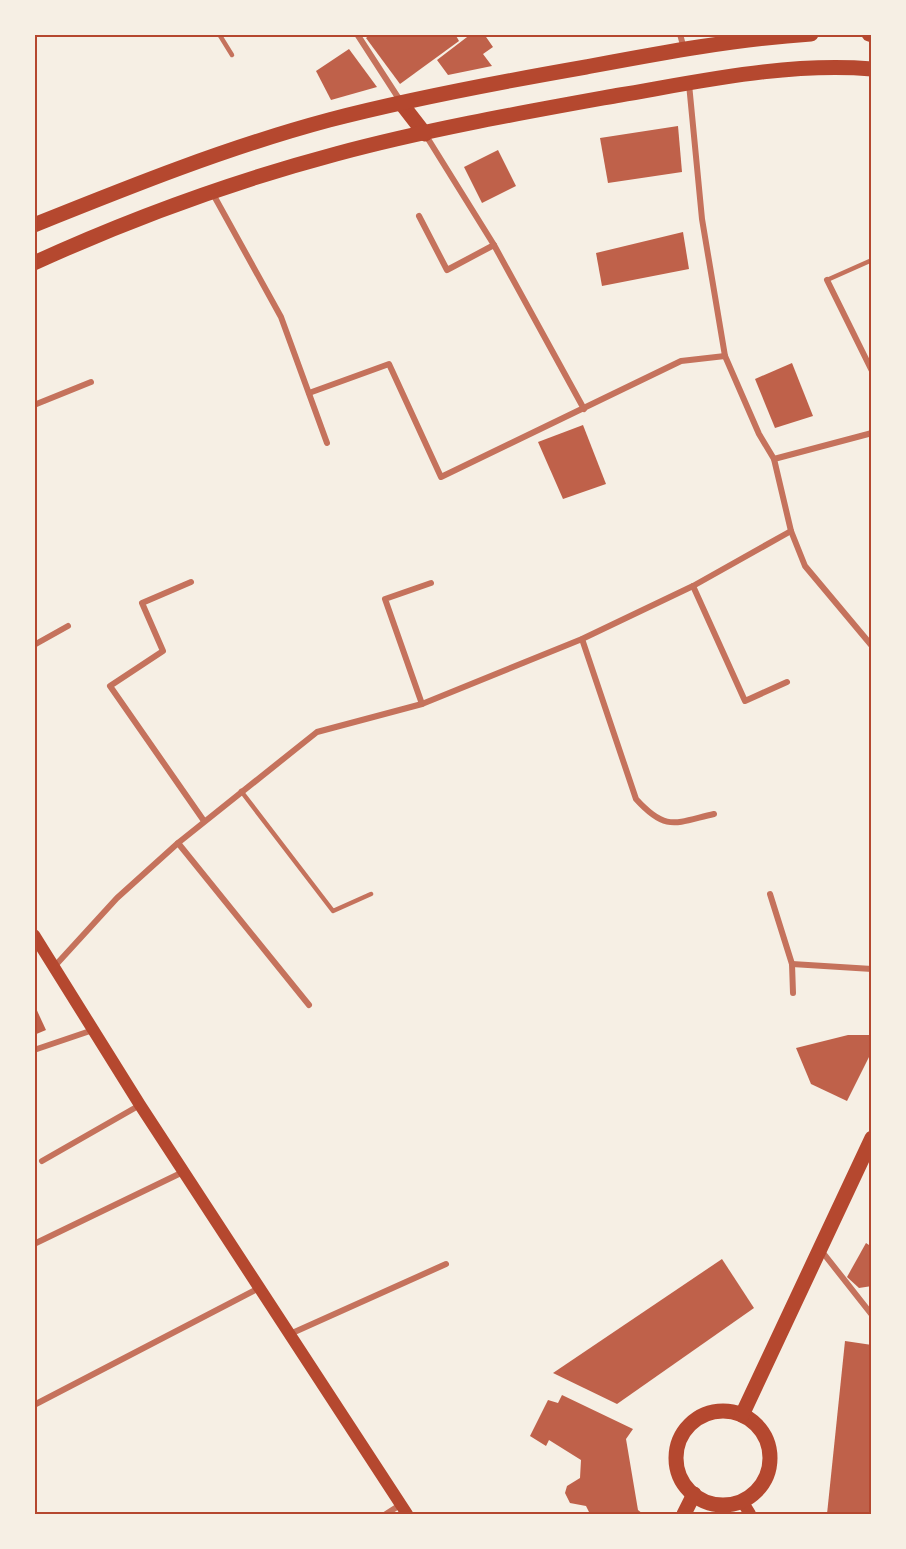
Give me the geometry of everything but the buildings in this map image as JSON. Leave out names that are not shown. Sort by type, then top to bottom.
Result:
[{"type":"main road","points":[[34,225],[145,180],[241,146],[329,120],[682,42],[811,34]]},
{"type":"main road","points":[[34,263],[158,212],[252,179],[338,153],[526,112],[689,83],[791,69],[844,67],[872,69]]},
{"type":"main road","points":[[401,103],[425,134]]},
{"type":"main road","points":[[34,935],[140,1105],[404,1510]]},
{"type":"main road","points":[[742,1415],[872,1138]]},
{"type":"main road","points":[[728,1411],[742,1415],[755,1424],[764,1436],[769,1458],[764,1480],[755,1492],[742,1501],[712,1509],[683,1483],[677,1469],[676,1454],[680,1440],[688,1427],[699,1417],[713,1412],[728,1411]]},
{"type":"main road","points":[[684,1515],[693,1494]]},
{"type":"main road","points":[[742,1501],[750,1515]]},
{"type":"street","points":[[357,34],[401,103]]},
{"type":"street","points":[[689,83],[702,219],[725,356],[759,434],[774,459],[791,531],[805,566],[872,646]]},
{"type":"street","points":[[425,134],[494,245],[584,409]]},
{"type":"street","points":[[213,194],[281,317],[327,442]]},
{"type":"street","points":[[419,216],[447,270],[494,245]]},
{"type":"street","points":[[827,280],[872,371]]},
{"type":"street","points":[[309,393],[389,364],[441,477],[681,361],[725,356]]},
{"type":"street","points":[[34,405],[91,382]]},
{"type":"street","points":[[774,459],[872,433]]},
{"type":"street","points":[[53,968],[117,898],[178,843],[317,732],[422,704],[582,639],[693,586],[791,531]]},
{"type":"street","points":[[191,582],[142,603],[163,651],[110,686],[204,821]]},
{"type":"street","points":[[422,704],[385,599],[432,583]]},
{"type":"street","points":[[693,586],[745,701],[787,682]]},
{"type":"street","points":[[34,645],[68,626]]},
{"type":"street","points":[[582,639],[636,799],[651,816],[671,824],[714,814]]},
{"type":"street","points":[[178,843],[309,1005]]},
{"type":"street","points":[[770,894],[792,964],[793,993]]},
{"type":"street","points":[[792,964],[872,969]]},
{"type":"street","points":[[34,1050],[94,1029]]},
{"type":"street","points":[[42,1161],[140,1105]]},
{"type":"street","points":[[34,1245],[184,1171]]},
{"type":"street","points":[[819,1248],[872,1315]]},
{"type":"street","points":[[290,1334],[446,1264]]},
{"type":"street","points":[[34,1405],[260,1288]]},
{"type":"street","points":[[386,1515],[404,1510]]},
{"type":"lane","points":[[219,34],[232,55]]},
{"type":"lane","points":[[827,280],[872,260]]},
{"type":"lane","points":[[241,791],[333,911],[372,894]]}]
